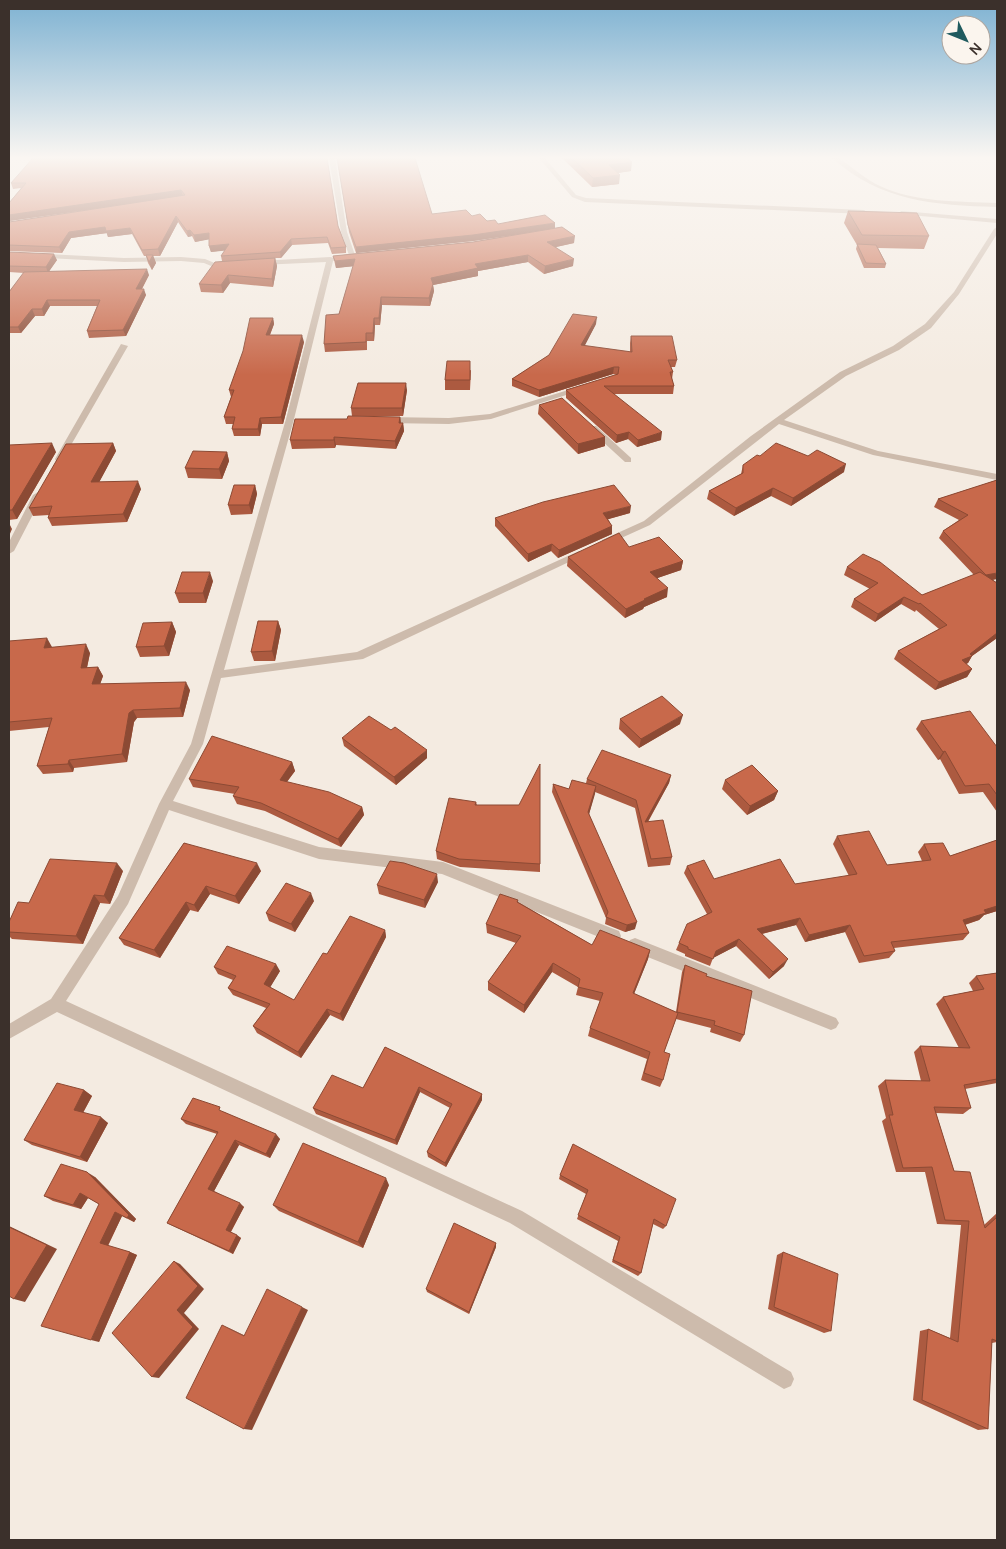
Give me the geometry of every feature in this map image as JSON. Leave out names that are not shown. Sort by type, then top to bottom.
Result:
[{"type":"street","points":[[344,230],[353,258]]},
{"type":"street","points":[[217,675],[359,656],[647,523],[843,374],[896,348],[928,326],[957,293],[996,230]]},
{"type":"street","points":[[9,260],[12,254],[124,260],[181,259],[206,261],[216,266],[236,265]]},
{"type":"street","points":[[254,264],[362,257]]},
{"type":"street","points":[[9,1032],[56,1004],[123,900],[166,804],[197,744],[295,419],[330,259]]},
{"type":"street","points":[[56,465],[124,346]]},
{"type":"street","points":[[380,420],[449,421],[491,416],[562,400],[586,387]]},
{"type":"street","points":[[779,421],[876,453],[975,471],[997,477]]},
{"type":"street","points":[[586,422],[628,460]]},
{"type":"street","points":[[9,551],[21,524],[41,490]]},
{"type":"street","points":[[9,524],[21,524]]},
{"type":"street","points":[[166,804],[319,853],[443,868],[831,1023]]},
{"type":"street","points":[[56,1004],[516,1217],[784,1379]]},
{"type":"building","points":[[9,230],[81,230],[69,232],[59,247],[9,245]]},
{"type":"building","points":[[131,230],[168,230],[158,249],[142,250]]},
{"type":"building","points":[[190,230],[340,230],[346,247],[331,248],[327,237],[291,239],[280,252],[221,256],[229,244],[209,246],[209,233],[194,235]]},
{"type":"building","points":[[350,230],[505,230],[473,235],[356,247]]},
{"type":"building","points":[[542,230],[567,230],[575,236],[547,242],[574,259],[545,266],[528,255],[475,264],[478,268],[431,278],[433,284],[429,298],[381,297],[379,318],[374,318],[373,333],[366,333],[366,342],[324,344],[326,315],[339,314],[355,259],[335,261],[333,256],[473,242]]},
{"type":"building","points":[[859,230],[926,230],[929,236],[862,235]]},
{"type":"building","points":[[857,244],[876,245],[886,264],[866,263]]},
{"type":"building","points":[[9,252],[54,254],[46,267],[9,266]]},
{"type":"building","points":[[146,255],[153,255],[149,262]]},
{"type":"building","points":[[275,258],[272,279],[228,275],[221,285],[199,284],[215,262]]},
{"type":"building","points":[[147,269],[136,289],[144,289],[123,330],[87,331],[100,300],[47,300],[42,309],[32,309],[18,327],[9,327],[9,292],[24,272]]},
{"type":"building","points":[[573,314],[597,317],[581,345],[632,352],[631,336],[672,336],[677,360],[668,360],[673,372],[670,372],[674,386],[604,386],[662,432],[638,440],[629,432],[617,435],[566,390],[618,374],[619,367],[539,390],[512,379],[549,355]]},
{"type":"building","points":[[250,318],[273,318],[266,335],[302,335],[281,417],[260,418],[258,429],[232,429],[235,417],[224,417],[234,390],[229,390],[243,351]]},
{"type":"building","points":[[447,361],[470,361],[470,380],[445,380]]},
{"type":"building","points":[[358,383],[406,383],[402,408],[351,408]]},
{"type":"building","points":[[562,398],[605,437],[578,444],[539,405]]},
{"type":"building","points":[[348,416],[400,417],[399,423],[403,423],[395,441],[334,437],[334,440],[290,440],[295,419],[347,419]]},
{"type":"building","points":[[52,443],[12,510],[9,510],[9,445]]},
{"type":"building","points":[[113,443],[91,482],[138,481],[123,514],[48,518],[52,506],[29,508],[66,444]]},
{"type":"building","points":[[776,443],[808,456],[817,450],[846,464],[793,498],[773,488],[736,508],[709,491],[743,473],[743,465],[757,455],[760,456]]},
{"type":"building","points":[[193,451],[227,452],[219,469],[185,468]]},
{"type":"building","points":[[997,480],[997,573],[986,575],[943,531],[968,515],[938,499]]},
{"type":"building","points":[[234,485],[255,485],[249,505],[228,505]]},
{"type":"building","points":[[614,485],[631,506],[603,513],[612,526],[559,550],[552,544],[528,554],[495,518],[543,502]]},
{"type":"building","points":[[619,533],[629,547],[659,537],[683,561],[650,572],[668,588],[626,609],[568,557]]},
{"type":"building","points":[[863,554],[880,562],[922,595],[980,572],[997,583],[997,633],[970,654],[972,656],[962,660],[972,669],[939,682],[898,651],[947,625],[920,603],[904,597],[878,614],[854,599],[878,583],[847,567]]},
{"type":"building","points":[[182,572],[210,572],[203,593],[175,593]]},
{"type":"building","points":[[258,621],[278,621],[272,651],[251,652]]},
{"type":"building","points":[[172,622],[164,646],[136,647],[143,623]]},
{"type":"building","points":[[47,638],[44,648],[86,644],[81,668],[98,667],[92,684],[186,682],[180,708],[133,710],[129,713],[122,754],[69,760],[68,764],[37,766],[52,718],[9,722],[9,641]]},
{"type":"building","points":[[662,696],[683,715],[641,739],[620,719]]},
{"type":"building","points":[[970,711],[997,747],[997,795],[989,784],[965,786],[945,751],[943,752],[921,721]]},
{"type":"building","points":[[369,716],[391,730],[395,727],[427,750],[394,777],[342,738]]},
{"type":"building","points":[[212,736],[292,762],[280,780],[329,792],[362,807],[338,839],[261,803],[233,796],[239,787],[189,779]]},
{"type":"building","points":[[602,750],[671,775],[645,822],[663,820],[672,857],[651,859],[636,800],[587,779]]},
{"type":"building","points":[[540,764],[540,864],[459,859],[436,851],[449,798],[476,802],[475,805],[519,805]]},
{"type":"building","points":[[752,765],[778,791],[750,806],[725,780]]},
{"type":"building","points":[[572,780],[596,786],[588,812],[637,922],[627,925],[606,917],[608,912],[553,784],[569,789]]},
{"type":"building","points":[[869,831],[887,865],[931,860],[924,844],[943,843],[950,856],[997,840],[997,906],[984,910],[986,913],[963,920],[969,933],[891,942],[895,951],[864,956],[850,925],[809,935],[800,918],[757,929],[788,959],[773,972],[739,939],[716,951],[713,959],[688,949],[688,947],[679,943],[687,924],[712,912],[687,866],[704,860],[714,879],[780,859],[795,884],[857,874],[837,836]]},
{"type":"building","points":[[184,843],[257,863],[235,896],[206,886],[194,905],[186,902],[154,950],[119,938]]},
{"type":"building","points":[[50,859],[117,863],[104,896],[94,895],[76,936],[9,932],[9,922],[18,902],[29,903]]},
{"type":"building","points":[[390,861],[404,863],[437,874],[424,900],[377,885]]},
{"type":"building","points":[[286,883],[311,893],[291,924],[266,913]]},
{"type":"building","points":[[500,894],[518,900],[517,902],[592,945],[600,930],[650,950],[633,993],[678,1013],[664,1052],[670,1054],[663,1080],[644,1073],[650,1052],[590,1028],[603,993],[578,987],[580,979],[553,963],[524,1005],[488,982],[521,936],[486,924]]},
{"type":"building","points":[[350,916],[385,930],[340,1014],[327,1009],[298,1052],[253,1026],[270,1004],[228,988],[236,976],[214,967],[227,946],[276,964],[264,984],[294,1000],[323,953],[327,954]]},
{"type":"building","points":[[685,965],[707,974],[706,976],[752,991],[744,1035],[714,1025],[715,1021],[677,1012]]},
{"type":"building","points":[[997,973],[997,1079],[964,1085],[971,1108],[934,1107],[954,1171],[970,1172],[985,1228],[997,1217],[997,1341],[992,1339],[988,1429],[922,1400],[928,1329],[958,1342],[969,1221],[945,1220],[932,1167],[903,1168],[889,1115],[893,1115],[885,1080],[930,1081],[920,1046],[970,1048],[943,997],[984,989],[976,976]]},
{"type":"building","points":[[385,1047],[482,1094],[445,1163],[427,1152],[452,1104],[419,1087],[395,1140],[313,1108],[332,1075],[363,1088]]},
{"type":"building","points":[[57,1083],[84,1090],[74,1110],[101,1117],[80,1157],[24,1140]]},
{"type":"building","points":[[193,1098],[220,1107],[219,1110],[276,1134],[266,1154],[235,1140],[208,1189],[240,1203],[226,1230],[237,1235],[229,1251],[167,1223],[218,1132],[181,1119]]},
{"type":"building","points":[[303,1143],[386,1178],[358,1242],[273,1205]]},
{"type":"building","points":[[573,1144],[676,1199],[666,1226],[654,1219],[641,1273],[613,1260],[620,1237],[578,1215],[588,1190],[560,1175]]},
{"type":"building","points":[[61,1164],[87,1172],[129,1215],[127,1218],[115,1212],[100,1243],[130,1252],[91,1340],[41,1326],[99,1204],[80,1193],[73,1205],[44,1196]]},
{"type":"building","points":[[454,1223],[496,1243],[469,1312],[426,1289]]},
{"type":"building","points":[[9,1227],[47,1245],[14,1299],[9,1296]]},
{"type":"building","points":[[783,1252],[838,1274],[831,1331],[774,1307]]},
{"type":"building","points":[[174,1261],[198,1286],[177,1310],[193,1327],[152,1377],[112,1333]]},
{"type":"building","points":[[267,1289],[302,1307],[244,1429],[186,1398],[222,1325],[244,1336]]}]
